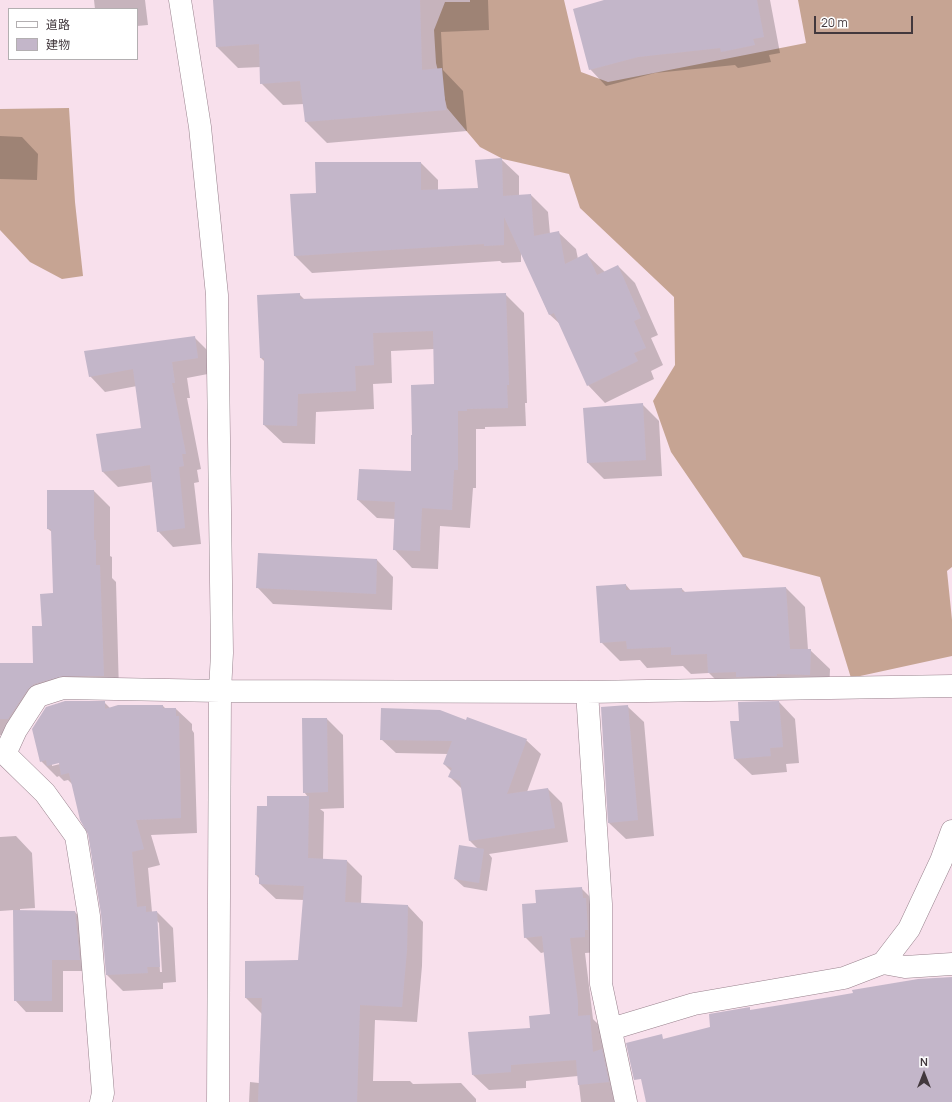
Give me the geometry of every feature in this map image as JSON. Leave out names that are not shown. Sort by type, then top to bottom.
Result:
[{"type":"street","points":[[180,0],[200,127],[217,295],[222,653],[220,691],[218,1102]]},
{"type":"street","points":[[101,1102],[103,1093],[89,916],[76,836],[45,793],[2,753],[38,696],[63,688],[220,691],[587,692],[952,686]]},
{"type":"street","points":[[587,692],[601,904],[601,984],[626,1102]]},
{"type":"street","points":[[883,963],[909,929],[941,860],[952,831]]},
{"type":"street","points":[[610,1029],[694,1004],[844,978],[883,963],[905,967],[952,964]]},
{"type":"shaded area","points":[[470,0],[564,0],[581,72],[608,82],[806,43],[798,0],[952,0],[952,567],[947,571],[952,620],[952,656],[851,678],[820,577],[743,557],[671,452],[653,401],[675,365],[674,297],[580,208],[569,174],[503,159],[480,147],[447,108],[436,63],[434,30],[445,2],[470,2]]},
{"type":"shaded area","points":[[69,108],[75,202],[83,276],[62,279],[30,262],[0,230],[0,109]]},
{"type":"building","points":[[213,0],[420,0],[422,70],[442,68],[446,110],[305,122],[300,81],[260,84],[259,44],[216,47]]},
{"type":"building","points":[[604,0],[757,0],[764,37],[753,39],[755,45],[721,52],[720,48],[638,57],[589,70],[573,9]]},
{"type":"building","points":[[502,158],[503,196],[531,194],[534,236],[559,231],[565,264],[587,253],[597,275],[618,265],[641,318],[634,321],[646,348],[634,353],[638,361],[587,386],[554,313],[549,315],[504,217],[504,245],[484,246],[484,244],[294,256],[290,194],[316,193],[315,162],[421,162],[421,190],[478,188],[475,160]]},
{"type":"building","points":[[300,293],[300,299],[506,293],[509,385],[507,385],[508,408],[467,409],[467,411],[458,411],[458,470],[454,470],[452,510],[422,508],[420,551],[393,550],[395,502],[357,500],[359,469],[411,471],[411,385],[434,384],[433,331],[373,333],[374,365],[355,366],[356,391],[298,394],[297,426],[263,425],[264,358],[260,358],[257,295]]},
{"type":"building","points":[[195,336],[198,358],[172,362],[175,383],[172,383],[186,454],[182,454],[184,466],[179,467],[185,528],[157,532],[150,465],[102,472],[96,434],[141,428],[133,369],[89,377],[84,351]]},
{"type":"building","points":[[643,403],[646,460],[587,463],[583,408]]},
{"type":"building","points":[[47,490],[94,490],[94,540],[96,540],[96,565],[100,565],[104,676],[63,676],[34,684],[28,689],[8,719],[0,719],[0,663],[33,663],[32,626],[42,626],[40,594],[53,593],[51,529],[47,529]]},
{"type":"building","points":[[258,553],[377,559],[376,594],[256,588]]},
{"type":"building","points":[[626,584],[626,590],[682,588],[682,592],[786,587],[790,649],[811,649],[810,675],[777,674],[777,676],[736,677],[736,672],[708,673],[707,654],[671,655],[671,647],[627,649],[626,641],[600,643],[596,586]]},
{"type":"building","points":[[65,701],[105,701],[105,709],[118,705],[163,705],[163,708],[176,708],[176,716],[179,716],[181,818],[136,820],[144,849],[132,852],[137,907],[146,906],[146,912],[157,911],[160,967],[147,967],[148,973],[106,975],[101,914],[88,834],[80,820],[69,773],[61,775],[59,763],[47,766],[46,760],[40,762],[32,729],[46,707]]},
{"type":"building","points":[[779,701],[783,747],[770,748],[771,756],[734,759],[730,721],[739,721],[738,702]]},
{"type":"building","points":[[628,705],[638,820],[608,823],[601,707]]},
{"type":"building","points":[[381,708],[440,710],[466,720],[467,717],[527,739],[507,794],[548,788],[555,828],[469,841],[460,781],[448,777],[452,768],[443,764],[452,741],[380,740]]},
{"type":"building","points":[[302,718],[327,718],[328,792],[303,793]]},
{"type":"building","points":[[267,796],[309,796],[308,858],[347,860],[345,902],[408,905],[407,950],[402,1007],[360,1005],[357,1102],[258,1102],[262,998],[245,998],[245,961],[298,960],[304,886],[259,884],[259,875],[255,875],[257,806],[267,806]]},
{"type":"building","points":[[459,845],[484,849],[479,883],[454,879]]},
{"type":"building","points":[[582,887],[583,898],[586,898],[588,930],[585,930],[585,937],[570,938],[578,1002],[578,1016],[590,1015],[593,1052],[602,1049],[609,1082],[578,1085],[576,1060],[511,1065],[511,1072],[472,1075],[468,1032],[530,1028],[529,1016],[550,1014],[542,936],[524,938],[522,904],[536,903],[535,890]]},
{"type":"building","points":[[13,910],[75,911],[80,960],[52,960],[52,1001],[14,1001]]},
{"type":"building","points":[[952,977],[952,1102],[646,1102],[641,1079],[634,1080],[626,1043],[662,1034],[663,1039],[710,1027],[709,1014],[750,1007],[750,1010],[830,997],[853,993],[852,990],[918,979]]}]
